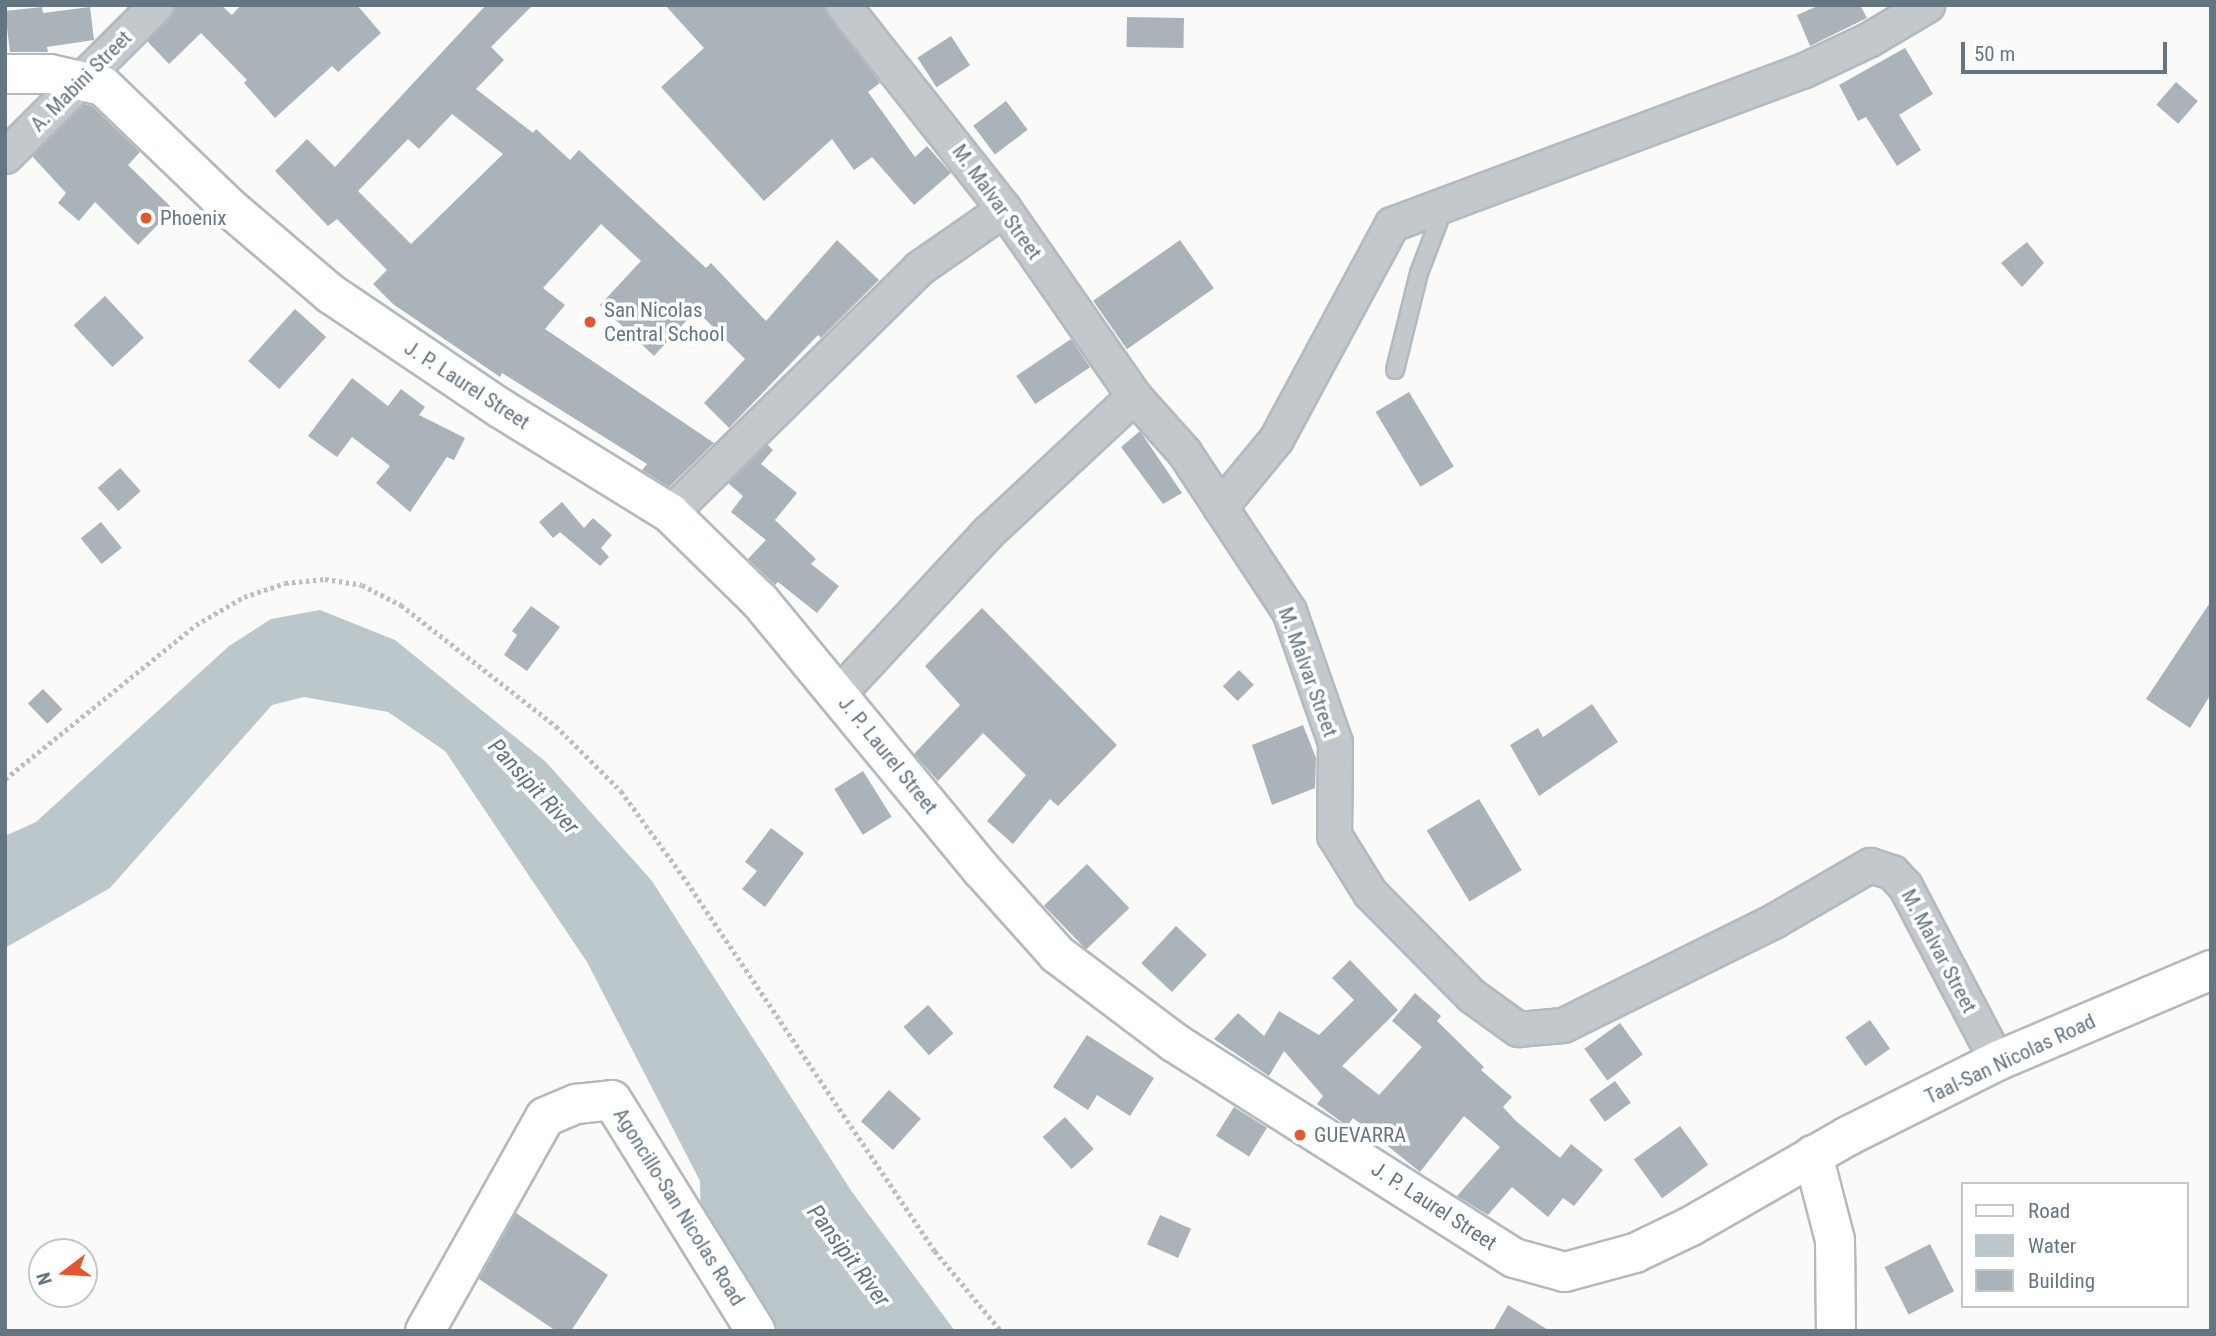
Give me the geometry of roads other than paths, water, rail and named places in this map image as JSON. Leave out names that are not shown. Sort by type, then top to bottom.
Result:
[{"type":"main road","name":"J. P. Laurel Street","points":[[5,74],[82,79],[103,86],[231,209],[331,294],[500,408],[670,513],[760,601],[982,870],[1058,954],[1175,1043],[1514,1258],[1565,1272],[1635,1253],[1813,1156]]},
{"type":"main road","name":"Taal-San Nicolas Road","points":[[1813,1156],[1997,1061],[2211,970]]},
{"type":"main road","name":"Agoncillo-San Nicolas Road","points":[[425,1331],[545,1117],[576,1104],[612,1100],[757,1331]]},
{"type":"main road","points":[[1813,1156],[1835,1240],[1836,1331]]},
{"type":"street","name":"A. Mabini Street","points":[[5,156],[156,5]]},
{"type":"street","name":"M. Malvar Street","points":[[843,5],[1004,209],[1134,396],[1184,452],[1289,611],[1335,742],[1334,835],[1370,893],[1490,1010],[1518,1029],[1563,1025],[1775,920],[1870,865],[1892,873],[1905,886],[1997,1061]]},
{"type":"street","points":[[1220,508],[1276,439],[1392,224],[1802,71],[1868,40],[1927,5]]},
{"type":"street","points":[[670,513],[919,268],[1004,209]]},
{"type":"street","points":[[838,694],[987,533],[1134,396]]},
{"type":"lane","points":[[1395,370],[1419,273],[1445,205]]},
{"type":"water","name":"Pansipit River","points":[[320,610],[395,640],[546,762],[652,881],[852,1192],[955,1331],[758,1331],[701,1229],[700,1181],[587,962],[445,751],[388,712],[304,697],[272,705],[110,888],[5,948],[5,836],[36,822],[229,646],[271,619]]},
{"type":"place","name":"Phoenix","points":[[146,218]]},
{"type":"place","name":"San Nicolas Central School","points":[[590,322]]},
{"type":"place","name":"GUEVARRA","points":[[1300,1135]]}]
